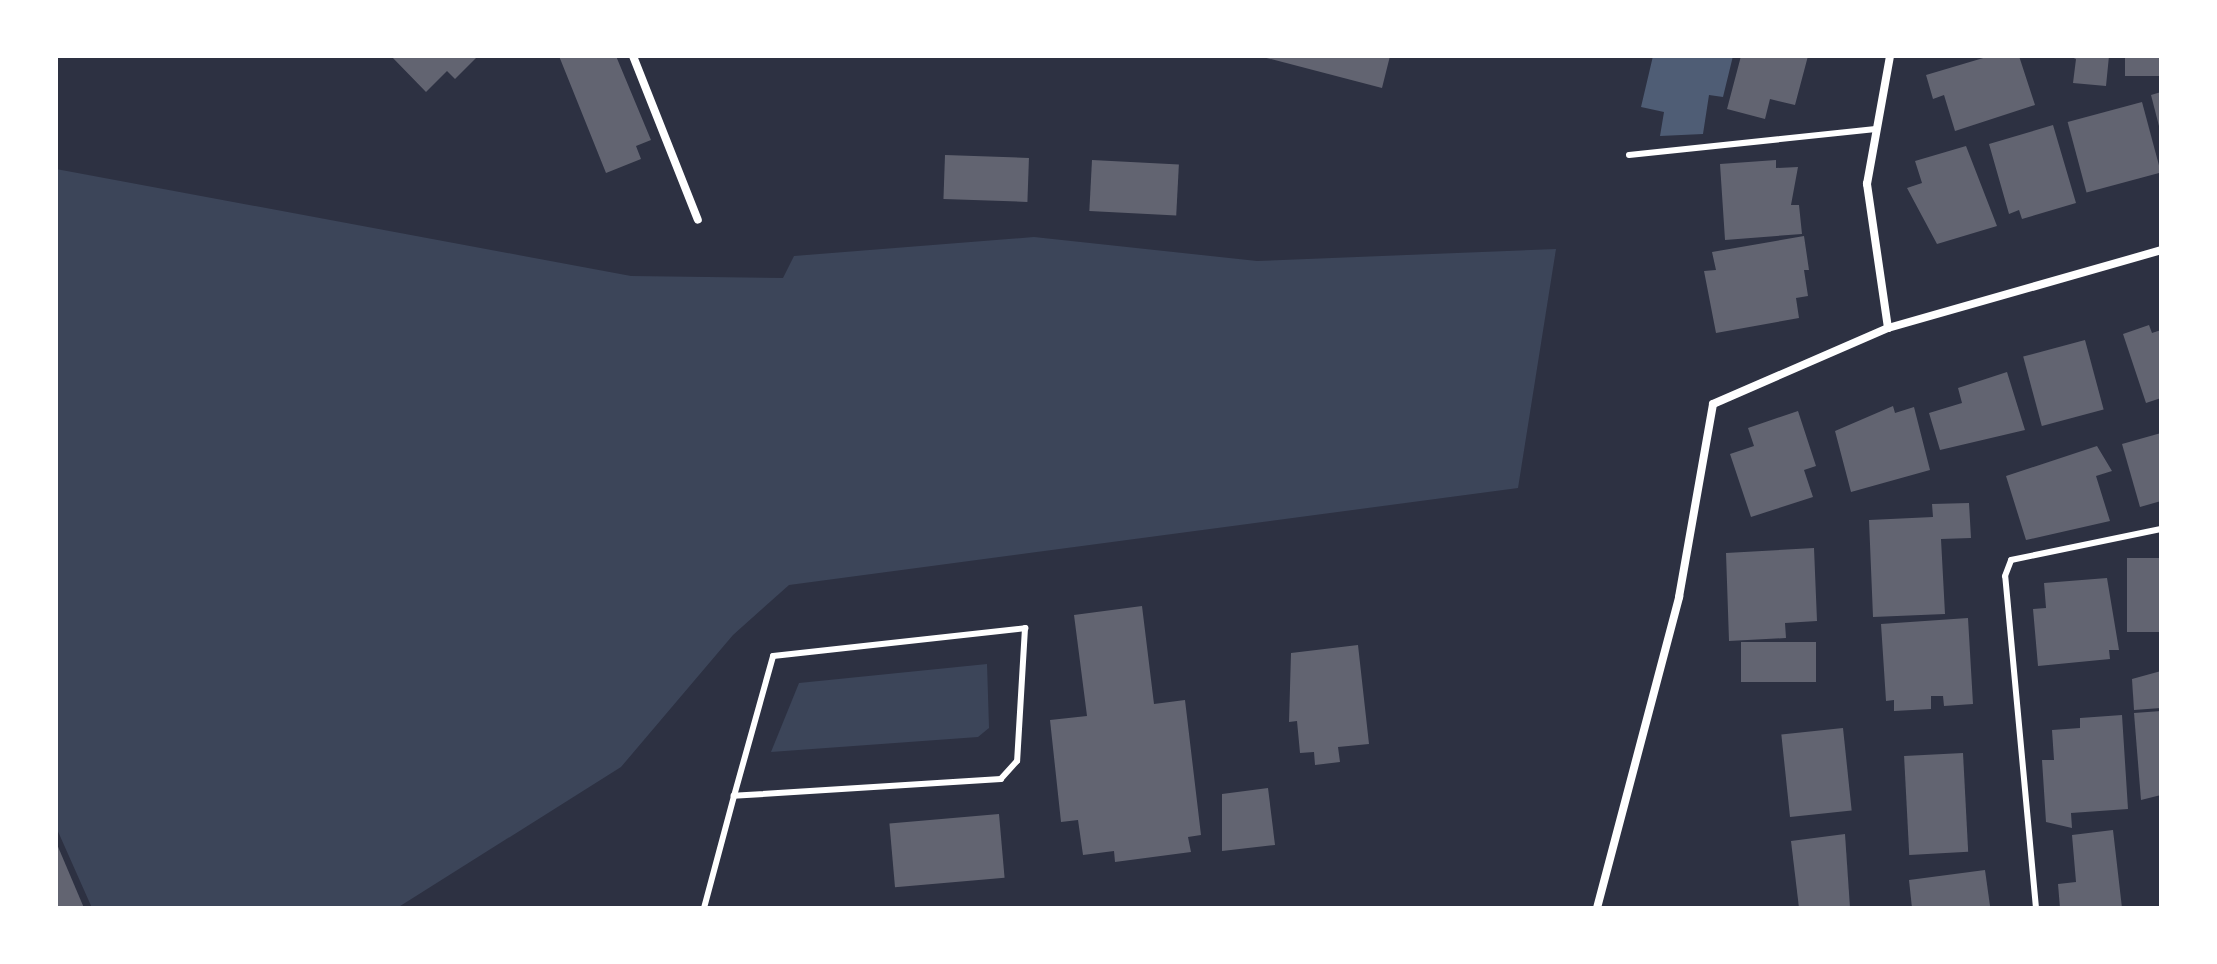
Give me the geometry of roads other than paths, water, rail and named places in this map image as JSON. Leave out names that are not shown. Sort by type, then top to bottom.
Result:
[{"type":"street","points":[[633,56],[698,220]]},
{"type":"street","points":[[1888,328],[1867,184],[1890,56]]},
{"type":"street","points":[[1597,908],[1679,597],[1713,404],[1888,328],[2161,250]]},
{"type":"lane","points":[[1629,155],[1876,129]]},
{"type":"lane","points":[[2036,908],[2005,576],[2011,560],[2161,529]]},
{"type":"lane","points":[[704,908],[734,796],[773,656],[1025,628],[1017,761],[1001,779],[734,796]]}]
